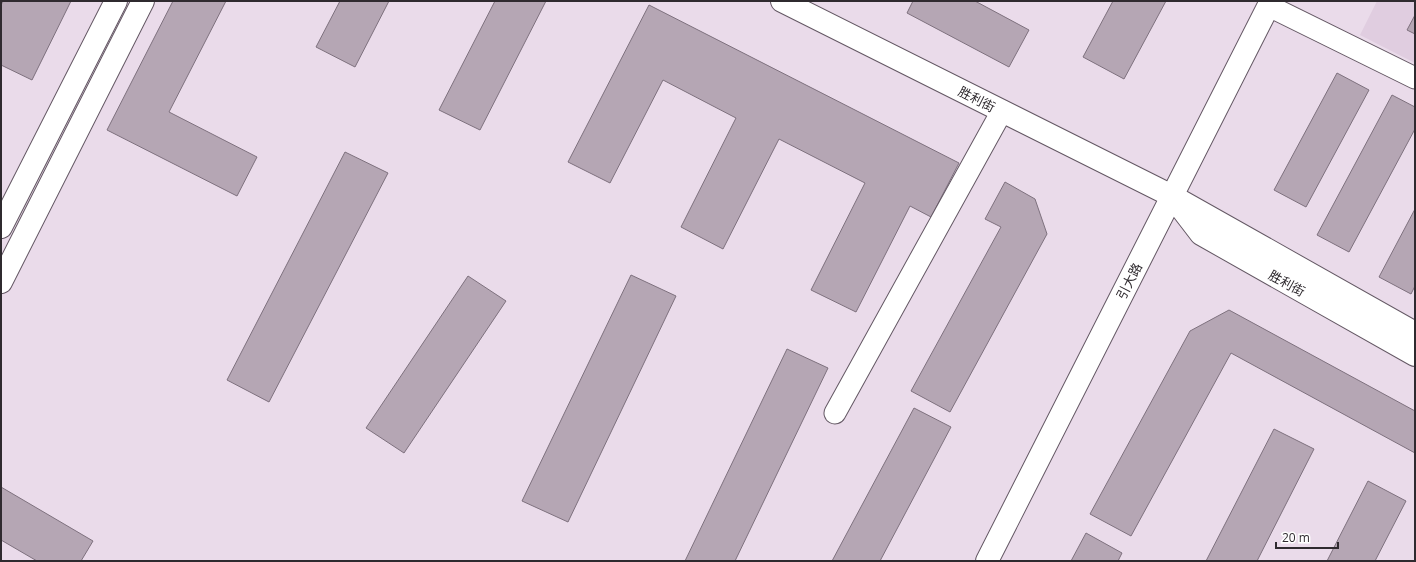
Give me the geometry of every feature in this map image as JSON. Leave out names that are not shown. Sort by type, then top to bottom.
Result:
[{"type":"street","points":[[1,227],[116,1]]},
{"type":"street","points":[[1,282],[143,1]]},
{"type":"street","name":"胜利街","points":[[782,1],[1172,196],[1415,333]]},
{"type":"street","points":[[1270,4],[1415,78]]},
{"type":"street","name":"引大路","points":[[987,561],[1270,4]]},
{"type":"street","points":[[835,413],[1002,111]]},
{"type":"street","name":"胜利街","points":[[1172,196],[1201,234],[1415,355]]},
{"type":"shaded area","points":[[1377,1],[1415,1],[1415,63],[1360,35]]},
{"type":"building","points":[[3,1],[71,1],[32,80],[1,65],[1,5]]},
{"type":"building","points":[[173,1],[226,1],[169,112],[257,157],[237,196],[107,130]]},
{"type":"building","points":[[340,1],[389,1],[355,67],[316,47]]},
{"type":"building","points":[[495,1],[546,1],[480,130],[439,110]]},
{"type":"building","points":[[913,1],[975,1],[1029,30],[1009,67],[907,13]]},
{"type":"building","points":[[1113,1],[1166,1],[1124,79],[1083,57]]},
{"type":"building","points":[[649,5],[959,163],[931,217],[910,206],[856,312],[811,290],[865,183],[779,139],[723,249],[681,227],[736,118],[663,80],[610,183],[568,162]]},
{"type":"building","points":[[1415,15],[1415,34],[1407,30]]},
{"type":"building","points":[[1337,73],[1369,90],[1306,207],[1274,190]]},
{"type":"building","points":[[1392,95],[1415,107],[1415,129],[1349,252],[1317,235]]},
{"type":"building","points":[[345,152],[388,173],[269,402],[227,380]]},
{"type":"building","points":[[1005,182],[1035,199],[1047,234],[950,412],[911,391],[1001,227],[985,219]]},
{"type":"building","points":[[1415,209],[1415,286],[1411,294],[1379,277]]},
{"type":"building","points":[[631,275],[676,296],[568,522],[522,501]]},
{"type":"building","points":[[468,276],[506,301],[404,453],[366,428]]},
{"type":"building","points":[[1229,310],[1415,411],[1415,453],[1231,353],[1131,536],[1090,514],[1190,331]]},
{"type":"building","points":[[787,349],[828,368],[735,561],[685,561]]},
{"type":"building","points":[[914,408],[951,427],[880,561],[832,561]]},
{"type":"building","points":[[1274,429],[1314,449],[1257,561],[1206,561]]},
{"type":"building","points":[[1368,481],[1406,501],[1375,561],[1327,561]]},
{"type":"building","points":[[1,487],[93,541],[81,561],[37,561],[1,540]]},
{"type":"building","points":[[1086,533],[1122,553],[1118,561],[1071,561]]}]
